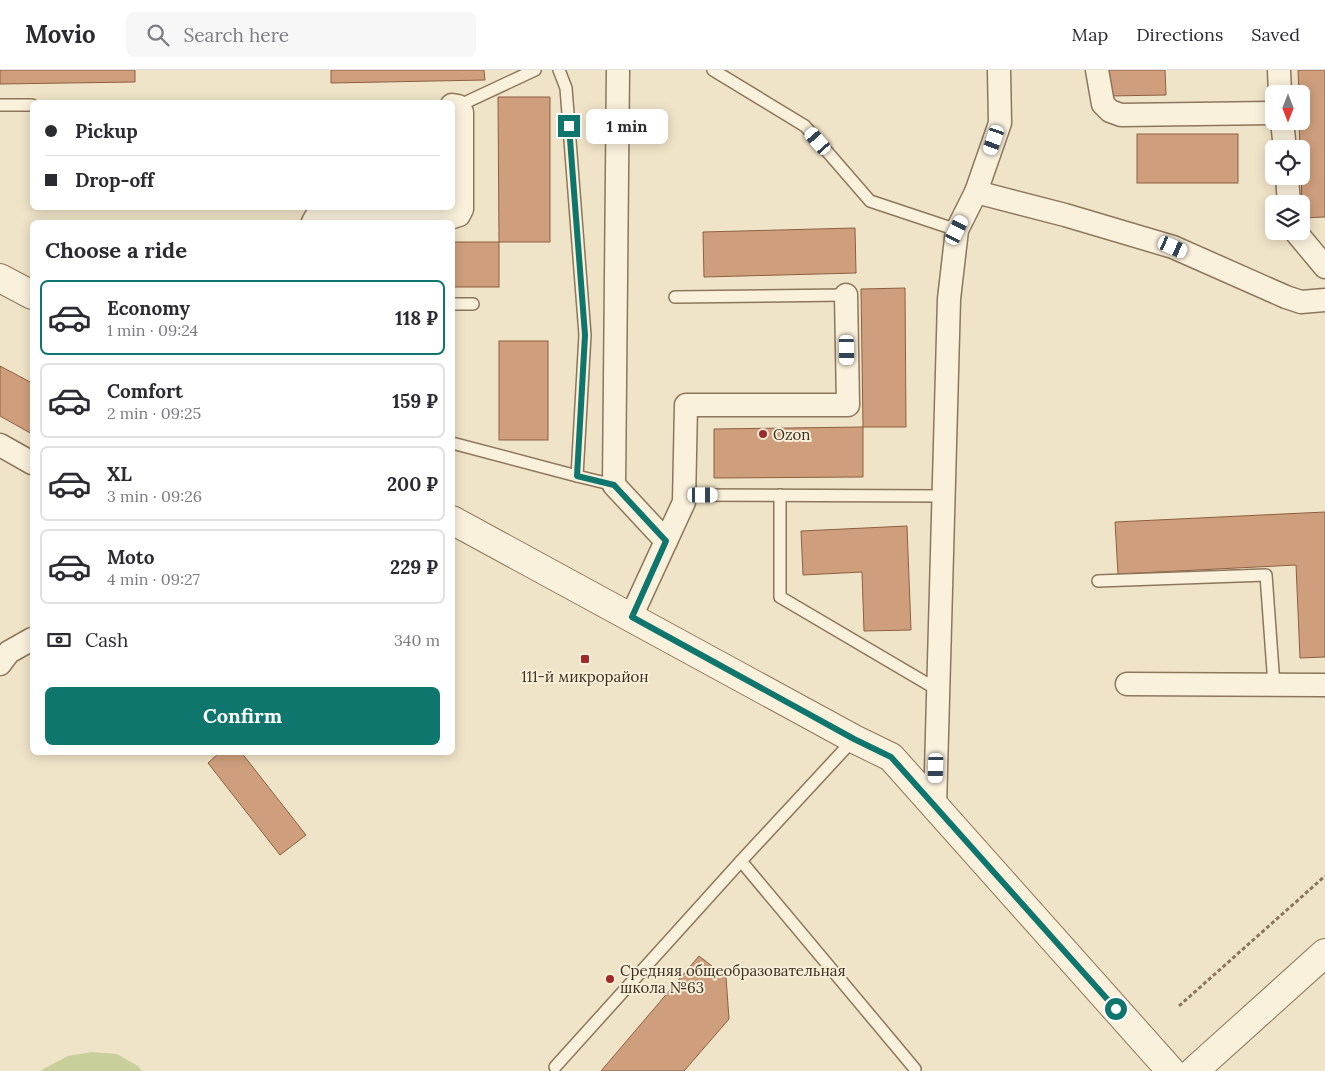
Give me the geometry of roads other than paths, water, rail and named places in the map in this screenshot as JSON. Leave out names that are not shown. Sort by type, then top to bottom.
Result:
[{"type":"street","points":[[618,70],[614,485],[666,541]]},
{"type":"street","points":[[935,807],[949,300],[957,230],[976,192],[1000,123],[999,70]]},
{"type":"street","points":[[1097,70],[1103,104],[1110,111],[1121,115],[1265,113]]},
{"type":"street","points":[[1279,70],[1280,85]]},
{"type":"street","points":[[314,220],[316,217],[452,217],[459,215],[462,209],[462,112],[455,106]]},
{"type":"street","points":[[976,192],[1065,215],[1173,247],[1301,302],[1325,300]]},
{"type":"street","points":[[1303,240],[1325,267]]},
{"type":"street","points":[[0,278],[30,294]]},
{"type":"street","points":[[632,617],[684,502],[686,405],[848,405],[846,295]]},
{"type":"street","points":[[1,449],[30,462]]},
{"type":"street","points":[[455,522],[854,739],[891,757],[1171,1071]]},
{"type":"street","points":[[0,664],[10,652],[30,640]]},
{"type":"street","points":[[1127,684],[1325,685]]},
{"type":"street","points":[[1194,1071],[1325,953]]},
{"type":"lane","points":[[455,106],[535,70]]},
{"type":"lane","points":[[559,70],[566,88],[585,335],[577,476]]},
{"type":"lane","points":[[713,70],[805,126],[870,201],[957,230]]},
{"type":"lane","points":[[0,105],[30,105]]},
{"type":"lane","points":[[674,297],[846,295]]},
{"type":"lane","points":[[455,304],[473,304]]},
{"type":"lane","points":[[455,444],[614,485]]},
{"type":"lane","points":[[684,495],[944,496]]},
{"type":"lane","points":[[780,495],[780,597],[938,690]]},
{"type":"lane","points":[[1098,581],[1266,576],[1274,685]]},
{"type":"lane","points":[[554,1067],[854,739]]},
{"type":"lane","points":[[741,861],[915,1069]]},
{"type":"place","name":"Ozon","points":[[763,434]]},
{"type":"place","name":"111-й микрорайон","points":[[585,659]]},
{"type":"place","name":"Средняя общеобразовательная школа №63","points":[[610,979]]}]
